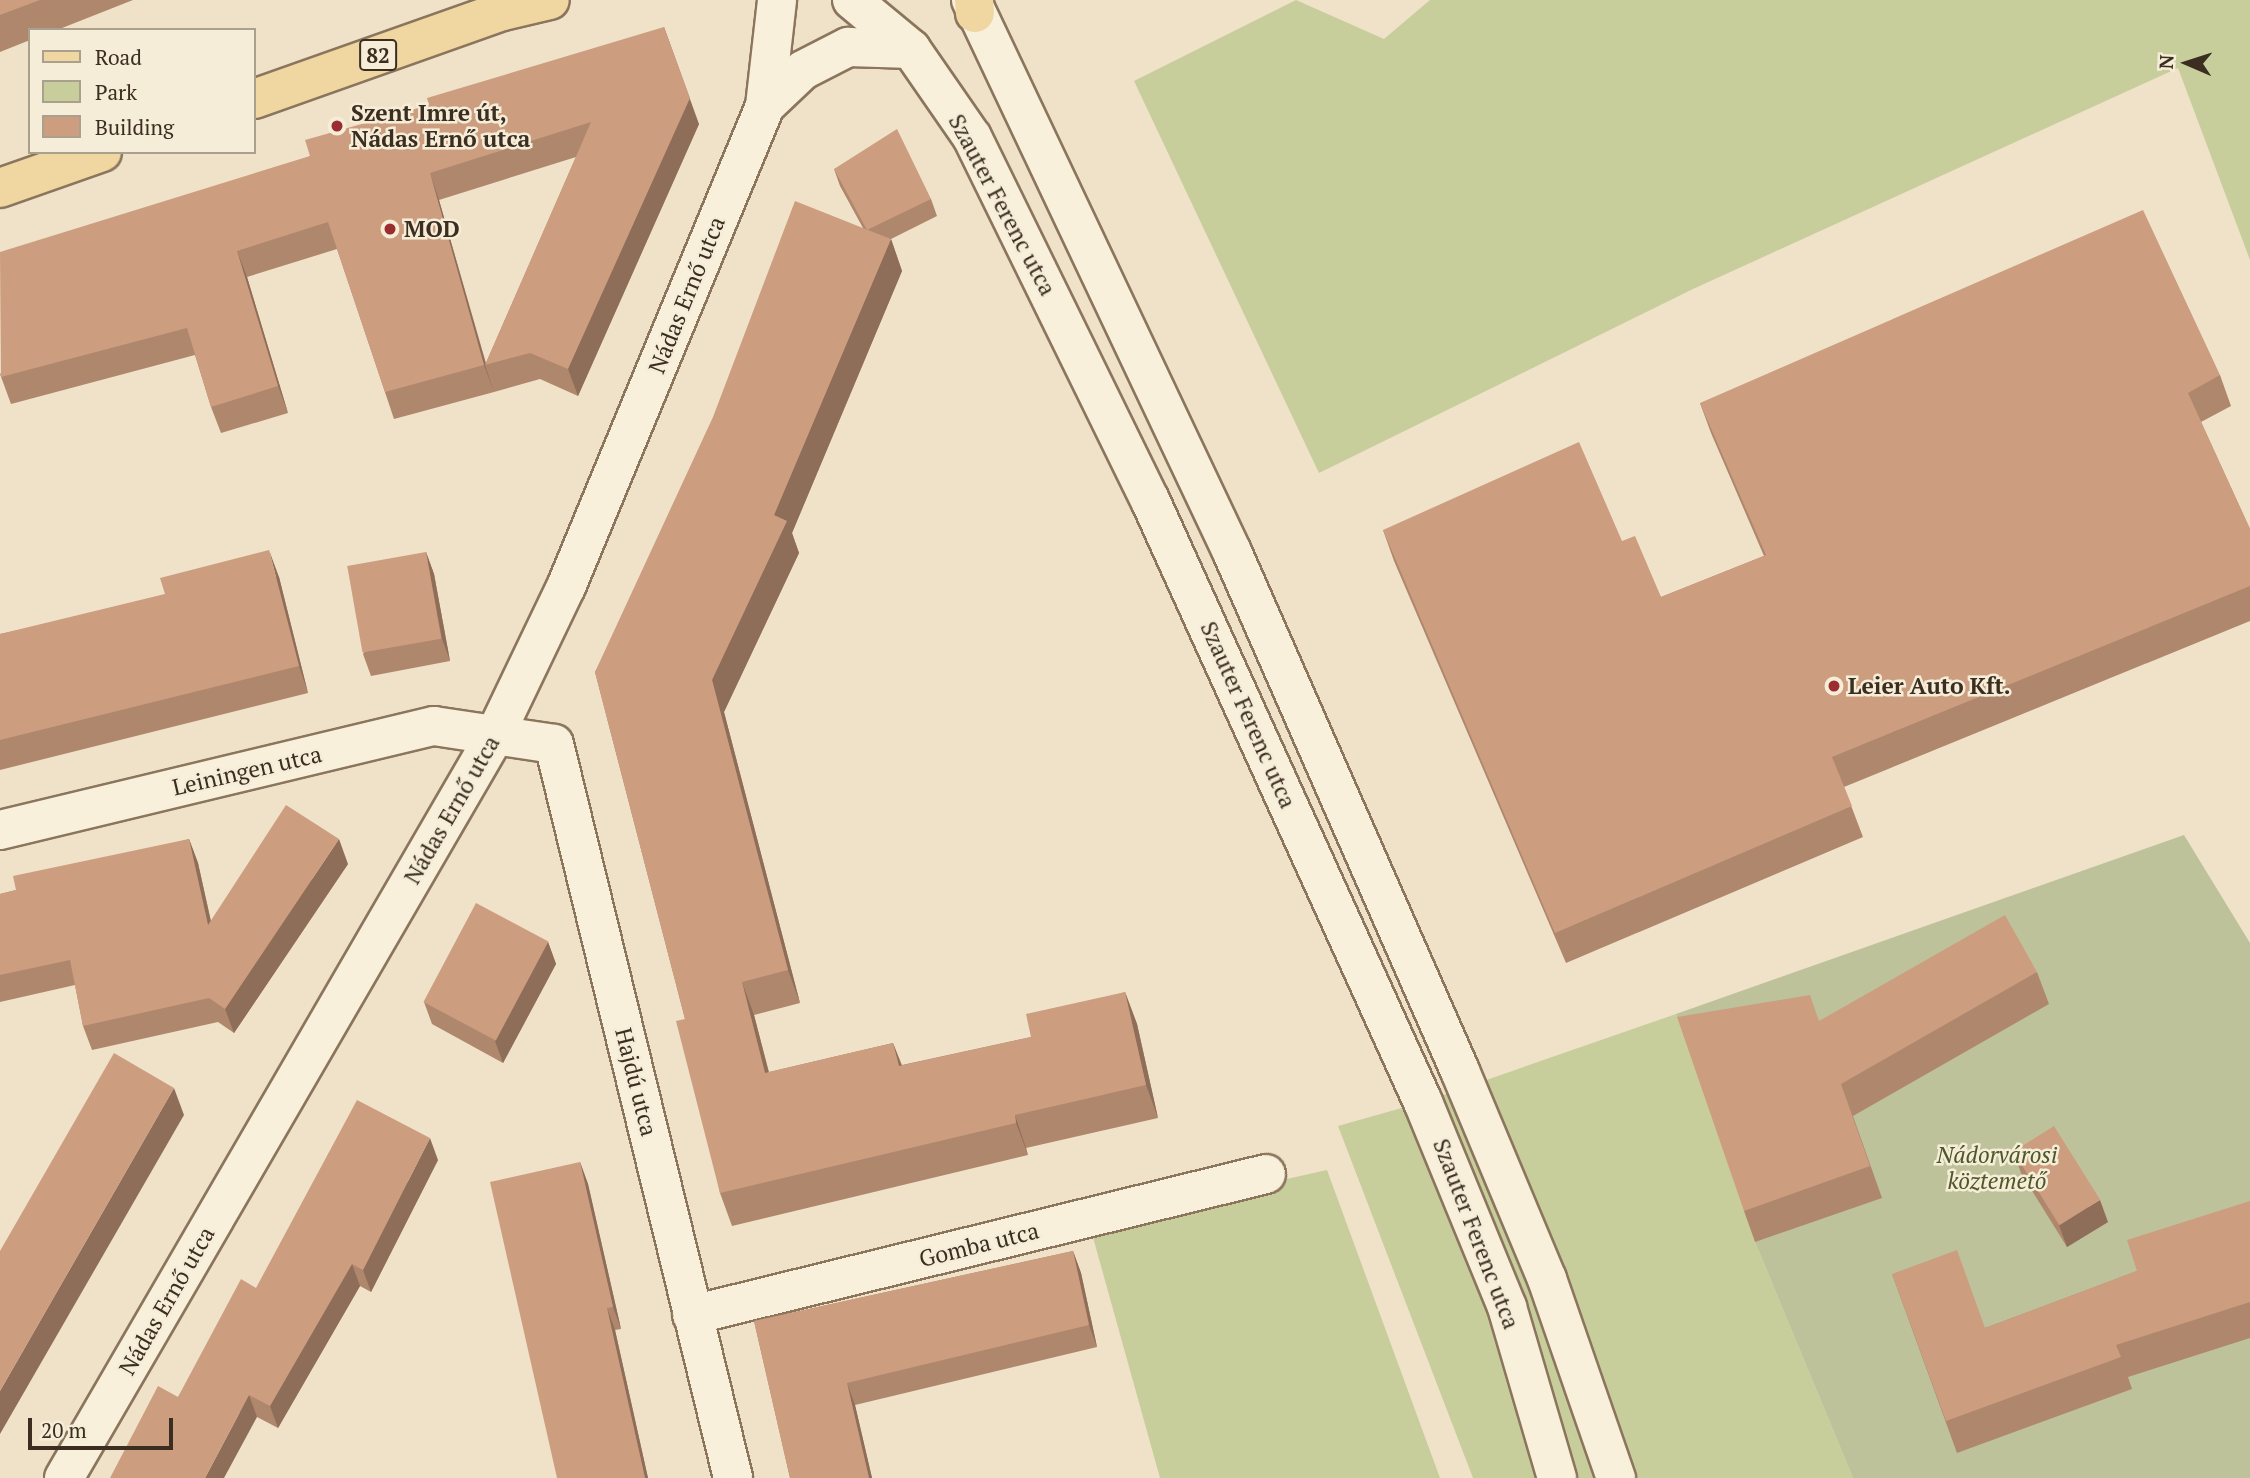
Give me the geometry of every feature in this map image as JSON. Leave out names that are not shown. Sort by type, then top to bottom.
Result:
[{"type":"main road","name":"82","points":[[256,98],[508,5],[550,0]]},
{"type":"main road","points":[[0,188],[96,154]]},
{"type":"street","name":"Nádas Ernő utca","points":[[64,1478],[494,737],[566,587],[765,106],[777,0]]},
{"type":"street","name":"Szauter Ferenc utca","points":[[852,0],[911,49],[972,136],[1138,475],[1406,1065],[1507,1307],[1557,1478]]},
{"type":"street","name":"Szauter Ferenc utca","points":[[973,4],[1031,120],[1232,552],[1448,1046],[1547,1279],[1616,1478]]},
{"type":"street","name":"Nádas Ernő utca","points":[[765,106],[803,70],[848,47],[911,49]]},
{"type":"street","name":"Leiningen utca","points":[[0,830],[434,726],[494,737]]},
{"type":"street","name":"Hajdú utca","points":[[494,737],[554,744],[733,1478]]},
{"type":"street","name":"Gomba utca","points":[[692,1315],[1266,1174]]},
{"type":"green space","points":[[1296,0],[1384,39],[1430,0],[2250,0],[2250,260],[2178,68],[1693,289],[1319,473],[1134,81]]},
{"type":"green space","name":"Nádorvárosi köztemető","points":[[2184,835],[2250,943],[2250,1478],[1853,1478],[1755,1242],[1676,1014]]},
{"type":"green space","points":[[1676,1014],[1755,1242],[1853,1478],[1473,1478],[1338,1126],[1423,1102]]},
{"type":"green space","points":[[1327,1170],[1440,1478],[1160,1478],[1089,1223]]},
{"type":"building","points":[[0,0],[40,0],[0,15]]},
{"type":"building","points":[[664,27],[690,98],[568,369],[530,353],[485,365],[591,122],[430,173],[484,365],[385,392],[328,222],[237,251],[278,386],[211,407],[187,328],[1,377],[0,252],[310,156],[305,140],[429,105],[427,98]]},
{"type":"building","points":[[897,129],[931,199],[867,230],[834,169]]},
{"type":"building","points":[[795,201],[891,239],[774,515],[787,521],[712,680],[788,970],[742,982],[765,1073],[893,1043],[899,1066],[1031,1037],[1026,1014],[1125,992],[1146,1085],[1015,1115],[1016,1123],[720,1193],[676,1021],[685,1019],[595,672],[713,417]]},
{"type":"building","points":[[2143,210],[2220,375],[2188,393],[2250,529],[2250,586],[1832,757],[1852,806],[1555,933],[1383,530],[1579,442],[1622,541],[1635,536],[1661,597],[1766,555],[1700,403]]},
{"type":"building","points":[[269,550],[299,666],[0,740],[0,634],[165,594],[160,578]]},
{"type":"building","points":[[426,552],[441,639],[362,653],[347,566]]},
{"type":"building","points":[[286,805],[339,839],[225,1009],[209,998],[83,1026],[70,960],[0,975],[0,894],[16,890],[13,876],[189,839],[208,925]]},
{"type":"building","points":[[476,903],[548,941],[496,1040],[423,1002]]},
{"type":"building","points":[[2005,915],[2037,972],[1841,1084],[1870,1166],[1744,1211],[1677,1017],[1810,995],[1819,1021]]},
{"type":"building","points":[[114,1053],[174,1088],[0,1391],[0,1251]]},
{"type":"building","points":[[357,1100],[430,1138],[363,1270],[352,1264],[270,1406],[249,1395],[205,1478],[110,1478],[158,1386],[178,1397],[241,1279],[256,1288]]},
{"type":"building","points":[[2054,1126],[2100,1200],[2059,1225],[2013,1151]]},
{"type":"building","points":[[580,1162],[613,1307],[607,1308],[645,1478],[557,1478],[490,1182]]},
{"type":"building","points":[[2250,1201],[2250,1302],[2116,1345],[2121,1357],[1946,1421],[1892,1274],[1957,1250],[1985,1328],[2137,1271],[2127,1240]]},
{"type":"building","points":[[1073,1251],[1089,1325],[847,1383],[869,1478],[790,1478],[754,1321]]},
{"type":"place","name":"Szent Imre út, Nádas Ernő utca","points":[[337,126]]},
{"type":"place","name":"MOD","points":[[390,229]]},
{"type":"place","name":"Leier Auto Kft.","points":[[1834,686]]}]
